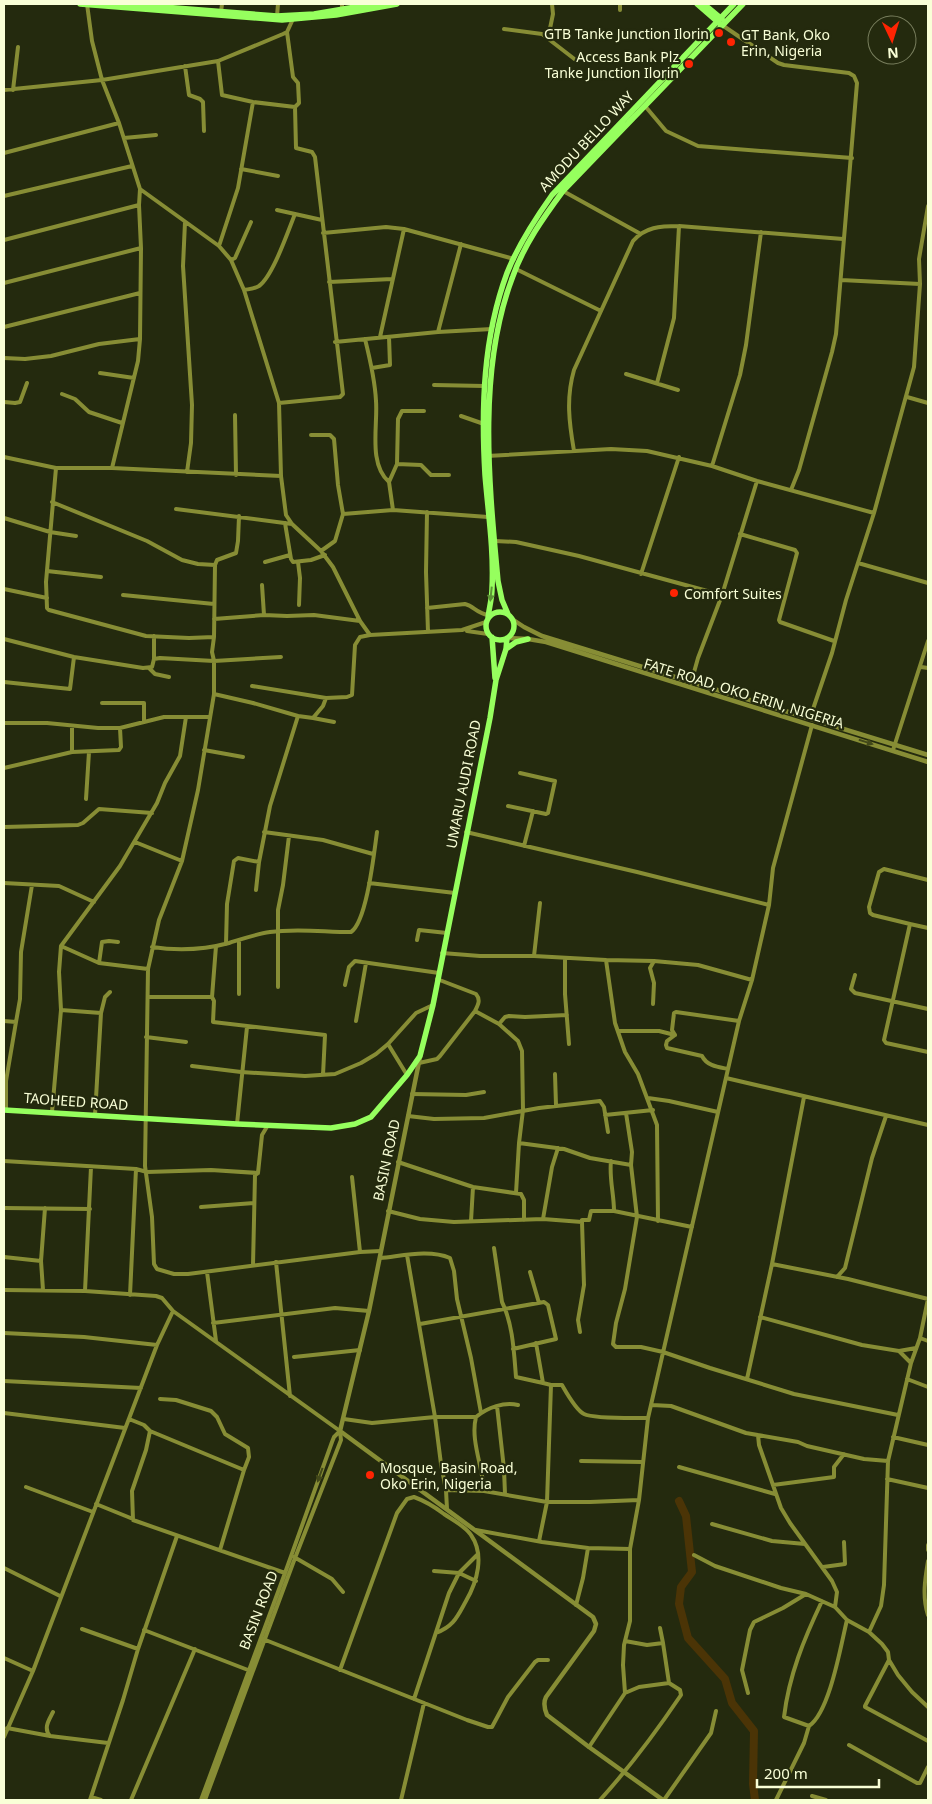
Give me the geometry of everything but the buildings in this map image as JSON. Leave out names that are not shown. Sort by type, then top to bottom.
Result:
[{"type":"main road","points":[[85,4],[262,19],[293,19],[336,15],[376,5]]},
{"type":"main road","points":[[125,4],[277,16],[314,14],[342,6],[397,4]]},
{"type":"main road","points":[[697,4],[723,23]]},
{"type":"main road","points":[[704,4],[723,23]]},
{"type":"main road","name":"AMODU BELLO WAY","points":[[487,618],[492,580],[488,517],[487,456],[489,400],[493,356],[500,318],[516,268],[540,223],[563,191],[723,23],[734,4]]},
{"type":"main road","name":"AMODU BELLO WAY","points":[[510,617],[500,592],[484,424],[486,364],[499,299],[508,273],[536,218],[562,182],[743,4]]},
{"type":"main road","points":[[497,612],[510,617],[514,628],[507,638],[506,649],[496,680],[487,618],[497,612]]},
{"type":"main road","points":[[490,636],[498,639],[507,638]]},
{"type":"main road","points":[[506,649],[516,642],[528,639]]},
{"type":"main road","name":"UMARU AUDI ROAD","points":[[455,892],[496,680]]},
{"type":"main road","name":"BASIN ROAD","points":[[420,1059],[433,1005],[455,892]]},
{"type":"main road","name":"TAOHEED ROAD","points":[[5,1110],[332,1128],[355,1124],[371,1117],[420,1059]]},
{"type":"street","points":[[85,4],[102,80],[119,123],[140,189],[138,205],[141,248],[138,361],[112,468]]},
{"type":"street","points":[[221,12],[222,4]]},
{"type":"street","points":[[277,16],[278,4]]},
{"type":"street","points":[[548,38],[553,14],[552,4]]},
{"type":"street","points":[[620,4],[620,10]]},
{"type":"street","points":[[279,403],[340,397],[342,394],[314,155],[312,152],[296,148],[295,107],[299,103],[298,83],[293,77],[287,32],[293,19]]},
{"type":"street","points":[[723,23],[765,55],[784,65],[849,73],[856,79],[858,88],[843,239],[837,324],[832,352],[799,470],[791,490]]},
{"type":"street","points":[[504,29],[539,34],[548,38],[577,61]]},
{"type":"street","points":[[4,90],[102,80],[218,60],[287,32]]},
{"type":"street","points":[[13,90],[18,47]]},
{"type":"street","points":[[218,60],[222,95],[253,102],[295,107]]},
{"type":"street","points":[[185,66],[189,95],[203,102],[204,131]]},
{"type":"street","points":[[219,246],[238,188],[253,102]]},
{"type":"street","points":[[645,106],[666,131],[698,146],[852,158]]},
{"type":"street","points":[[4,153],[119,123]]},
{"type":"street","points":[[124,138],[156,134]]},
{"type":"street","points":[[4,196],[132,166]]},
{"type":"street","points":[[241,169],[278,176]]},
{"type":"street","points":[[140,189],[219,246],[231,260],[244,290],[279,403],[281,476],[286,515],[292,524],[323,553],[333,567],[360,621],[370,635]]},
{"type":"street","points":[[563,191],[640,234]]},
{"type":"street","points":[[4,240],[138,205]]},
{"type":"street","points":[[810,718],[874,512],[914,368],[920,284],[919,259],[928,220],[928,206]]},
{"type":"street","points":[[277,210],[322,220]]},
{"type":"street","points":[[244,290],[260,285],[269,276],[295,214]]},
{"type":"street","points":[[184,222],[184,266],[192,405],[191,443],[187,472]]},
{"type":"street","points":[[231,260],[235,258],[251,222]]},
{"type":"street","points":[[574,451],[568,421],[569,385],[574,370],[633,241],[640,234],[655,227],[679,226],[843,239]]},
{"type":"street","points":[[657,384],[674,318],[679,226]]},
{"type":"street","points":[[323,233],[386,227],[404,229],[514,259]]},
{"type":"street","points":[[380,337],[404,229]]},
{"type":"street","points":[[712,466],[740,375],[746,345],[761,232]]},
{"type":"street","points":[[438,332],[461,244]]},
{"type":"street","points":[[4,283],[141,248]]},
{"type":"street","points":[[516,268],[601,311]]},
{"type":"street","points":[[328,282],[356,279],[392,279]]},
{"type":"street","points":[[841,280],[920,284]]},
{"type":"street","points":[[4,327],[140,293]]},
{"type":"street","points":[[335,342],[492,329]]},
{"type":"street","points":[[372,368],[390,365],[389,337]]},
{"type":"street","points":[[4,358],[25,359],[51,356],[99,344],[140,339]]},
{"type":"street","points":[[365,339],[377,402],[374,438],[381,475],[389,482]]},
{"type":"street","points":[[100,373],[134,378]]},
{"type":"street","points":[[626,374],[678,390]]},
{"type":"street","points":[[4,402],[20,402],[27,383]]},
{"type":"street","points":[[434,385],[484,386]]},
{"type":"street","points":[[62,394],[75,399],[89,412],[122,423]]},
{"type":"street","points":[[907,397],[928,403]]},
{"type":"street","points":[[393,510],[389,482],[397,464],[398,419],[402,411],[424,410]]},
{"type":"street","points":[[235,415],[236,475]]},
{"type":"street","points":[[461,416],[484,424]]},
{"type":"street","points":[[286,523],[290,555],[293,562],[298,562],[323,553],[335,541],[344,514],[338,485],[334,439],[330,435],[311,435]]},
{"type":"street","points":[[487,456],[574,451],[648,451],[680,457],[757,482],[874,512]]},
{"type":"street","points":[[4,456],[56,468],[112,468],[281,476]]},
{"type":"street","points":[[642,574],[680,457]]},
{"type":"street","points":[[397,464],[421,466],[431,475],[449,474]]},
{"type":"street","points":[[56,468],[47,571],[47,608],[146,636],[214,637]]},
{"type":"street","points":[[691,683],[698,658],[722,595],[757,482]]},
{"type":"street","points":[[52,502],[147,541],[182,560],[198,564],[215,565]]},
{"type":"street","points":[[176,509],[292,524]]},
{"type":"street","points":[[344,514],[393,510],[488,517]]},
{"type":"street","points":[[427,512],[428,632]]},
{"type":"street","points":[[239,516],[236,552],[217,560],[215,565],[212,652],[214,661],[214,694],[198,790],[182,861],[159,920],[148,969],[145,1166],[152,1217],[154,1264],[157,1269],[174,1274],[207,1272],[276,1262],[381,1251]]},
{"type":"street","points":[[4,518],[50,532],[76,536]]},
{"type":"street","points":[[740,534],[795,550],[797,553],[779,620],[780,622],[834,641]]},
{"type":"street","points":[[495,541],[516,542],[579,556],[722,595]]},
{"type":"street","points":[[265,562],[290,555]]},
{"type":"street","points":[[298,562],[300,578],[299,605]]},
{"type":"street","points":[[858,563],[928,583]]},
{"type":"street","points":[[47,571],[101,577]]},
{"type":"street","points":[[262,585],[264,614]]},
{"type":"street","points":[[4,589],[46,598]]},
{"type":"street","points":[[123,596],[214,604]]},
{"type":"street","points":[[427,608],[465,604],[487,618]]},
{"type":"street","points":[[214,619],[264,614],[288,616],[314,615],[360,621]]},
{"type":"street","name":"FATE ROAD, OKO ERIN, NIGERIA","points":[[510,617],[533,632],[691,683],[928,754]]},
{"type":"street","points":[[462,630],[487,618]]},
{"type":"street","points":[[252,686],[326,698],[346,697],[352,695],[355,645],[360,637],[462,630],[490,636]]},
{"type":"street","points":[[149,668],[152,667],[154,659],[154,636]]},
{"type":"street","name":"FATE ROAD, OKO ERIN, NIGERIA","points":[[507,638],[528,639],[552,644],[928,762]]},
{"type":"street","points":[[4,639],[74,657],[149,668],[155,674],[169,677]]},
{"type":"street","points":[[893,750],[928,641]]},
{"type":"street","points":[[154,659],[182,658],[214,661],[281,656]]},
{"type":"street","points":[[4,682],[70,689],[74,657]]},
{"type":"street","points":[[921,667],[928,668]]},
{"type":"street","points":[[214,694],[298,716],[334,722]]},
{"type":"street","points":[[314,718],[323,706],[326,698]]},
{"type":"street","points":[[102,702],[144,703],[144,722]]},
{"type":"street","points":[[256,890],[264,832],[270,806],[298,716]]},
{"type":"street","points":[[4,723],[47,723],[98,728],[120,728],[164,717],[209,717]]},
{"type":"street","points":[[52,1112],[61,1010],[59,972],[62,946],[135,842],[152,813],[165,783],[180,756],[186,717]]},
{"type":"street","points":[[588,1747],[625,1691],[622,1665],[630,1621],[630,1549],[639,1500],[648,1418],[738,1021],[752,980],[769,905],[773,868],[786,827],[812,725]]},
{"type":"street","points":[[72,726],[72,752]]},
{"type":"street","points":[[4,768],[72,752],[119,750],[121,748],[120,728]]},
{"type":"street","points":[[204,750],[242,757]]},
{"type":"street","points":[[86,799],[89,752]]},
{"type":"street","points":[[508,806],[548,813],[555,781],[520,773]]},
{"type":"street","points":[[4,827],[78,825],[84,823],[99,809],[152,813]]},
{"type":"street","points":[[524,846],[532,811]]},
{"type":"street","points":[[264,832],[323,840],[373,854]]},
{"type":"street","points":[[152,947],[193,950],[277,931],[352,932],[358,924],[369,883],[376,832]]},
{"type":"street","points":[[466,832],[769,905]]},
{"type":"street","points":[[278,987],[278,910],[289,836]]},
{"type":"street","points":[[135,842],[182,861]]},
{"type":"street","points":[[226,944],[227,904],[234,861],[238,858],[259,862]]},
{"type":"street","points":[[928,880],[884,869],[880,872],[869,907],[873,915],[928,928]]},
{"type":"street","points":[[4,883],[59,886],[94,902]]},
{"type":"street","points":[[369,883],[455,892]]},
{"type":"street","points":[[5,1110],[6,1081],[20,998],[21,952],[32,885]]},
{"type":"street","points":[[534,956],[540,903]]},
{"type":"street","points":[[910,924],[884,1042],[928,1052]]},
{"type":"street","points":[[417,940],[419,930],[446,933]]},
{"type":"street","points":[[99,963],[102,942],[109,940],[118,942]]},
{"type":"street","points":[[239,940],[239,994]]},
{"type":"street","points":[[62,946],[99,963],[148,969]]},
{"type":"street","points":[[216,946],[212,997],[214,1001],[213,1022],[325,1035],[323,1076]]},
{"type":"street","points":[[442,953],[480,956],[654,960],[698,965],[752,980]]},
{"type":"street","points":[[565,958],[569,1044]]},
{"type":"street","points":[[606,960],[615,1023],[625,1052],[638,1074],[653,1110],[657,1125],[658,1221]]},
{"type":"street","points":[[653,1004],[654,983],[650,968],[654,960]]},
{"type":"street","points":[[345,985],[350,964],[355,961],[438,976],[476,994],[479,997],[479,1004],[475,1011],[440,1056],[437,1059],[420,1059]]},
{"type":"street","points":[[356,1021],[366,963]]},
{"type":"street","points":[[855,975],[851,989],[852,992],[928,1009]]},
{"type":"street","points":[[95,1116],[102,1013],[105,997],[110,992]]},
{"type":"street","points":[[148,997],[212,997]]},
{"type":"street","points":[[192,1066],[241,1072],[323,1076],[335,1074],[361,1063],[376,1054],[388,1044],[416,1013],[433,1005]]},
{"type":"street","points":[[61,1010],[102,1013]]},
{"type":"street","points":[[475,1011],[499,1024],[521,1046],[523,1110],[516,1193]]},
{"type":"street","points":[[675,1035],[672,1030],[674,1013],[676,1012],[738,1021]]},
{"type":"street","points":[[499,1024],[504,1017],[509,1016],[567,1015]]},
{"type":"street","points":[[4,1022],[16,1022]]},
{"type":"street","points":[[237,1124],[246,1027]]},
{"type":"street","points":[[618,1031],[652,1031],[675,1035]]},
{"type":"street","points":[[675,1035],[667,1041],[667,1048],[702,1056],[706,1062],[728,1069]]},
{"type":"street","points":[[146,1037],[186,1042]]},
{"type":"street","points":[[388,1044],[407,1075]]},
{"type":"street","name":"BASIN ROAD","points":[[205,1800],[248,1670],[263,1639],[285,1573],[341,1440],[340,1431],[369,1311],[420,1059]]},
{"type":"street","points":[[555,1074],[556,1105]]},
{"type":"street","points":[[726,1078],[928,1126]]},
{"type":"street","points":[[412,1094],[466,1095],[484,1092]]},
{"type":"street","points":[[747,1379],[772,1264],[804,1097]]},
{"type":"street","points":[[648,1098],[718,1112]]},
{"type":"street","points":[[408,1116],[434,1119],[484,1118],[556,1105],[600,1101],[603,1104],[606,1115],[608,1132]]},
{"type":"street","points":[[606,1115],[653,1110]]},
{"type":"street","points":[[626,1113],[632,1152],[630,1165],[637,1217],[613,1344],[616,1347],[641,1347],[663,1352],[794,1394],[898,1415]]},
{"type":"street","points":[[837,1277],[845,1268],[872,1158],[886,1116]]},
{"type":"street","points":[[253,1265],[255,1175],[258,1173],[262,1135],[268,1125]]},
{"type":"street","points":[[519,1143],[570,1150],[590,1158],[630,1165]]},
{"type":"street","points":[[544,1219],[552,1167],[558,1148]]},
{"type":"street","points":[[4,1161],[136,1168],[147,1172],[211,1170],[258,1173]]},
{"type":"street","points":[[611,1161],[610,1172],[612,1176],[611,1187],[614,1197],[614,1211]]},
{"type":"street","points":[[398,1162],[473,1187],[521,1194],[524,1200],[524,1220]]},
{"type":"street","points":[[85,1291],[91,1167]]},
{"type":"street","points":[[130,1295],[136,1168]]},
{"type":"street","points":[[352,1177],[360,1252]]},
{"type":"street","points":[[471,1222],[473,1187]]},
{"type":"street","points":[[201,1207],[254,1203]]},
{"type":"street","points":[[4,1208],[90,1209]]},
{"type":"street","points":[[43,1290],[41,1261],[44,1208]]},
{"type":"street","points":[[388,1211],[420,1219],[471,1222],[544,1219],[582,1222],[582,1220],[589,1220],[591,1211],[614,1211],[692,1227]]},
{"type":"street","points":[[580,1332],[578,1320],[584,1285],[582,1222]]},
{"type":"street","points":[[494,1248],[502,1302],[506,1310],[514,1349],[516,1377],[551,1385],[562,1385],[578,1408],[585,1414],[614,1418],[648,1418]]},
{"type":"street","points":[[380,1258],[421,1254],[450,1258],[454,1271],[460,1317],[471,1358],[481,1413]]},
{"type":"street","points":[[407,1255],[435,1417],[447,1509]]},
{"type":"street","points":[[4,1257],[41,1261]]},
{"type":"street","points":[[276,1262],[290,1397]]},
{"type":"street","points":[[772,1264],[848,1279],[928,1298],[920,1338],[907,1379],[888,1460],[884,1585],[881,1606],[869,1632]]},
{"type":"street","points":[[845,1268],[848,1279]]},
{"type":"street","points":[[207,1272],[216,1342]]},
{"type":"street","points":[[530,1272],[539,1303]]},
{"type":"street","points":[[4,1290],[85,1291],[162,1298],[173,1311],[290,1397],[327,1420],[593,1617],[596,1628],[546,1697],[544,1704],[547,1715],[656,1798],[664,1800],[711,1733],[716,1711]]},
{"type":"street","points":[[420,1324],[544,1302],[548,1305],[556,1338],[514,1349]]},
{"type":"street","points":[[213,1323],[281,1313],[334,1308],[369,1311]]},
{"type":"street","points":[[4,1734],[33,1671],[157,1345],[173,1311]]},
{"type":"street","points":[[760,1317],[862,1344],[899,1351],[916,1348]]},
{"type":"street","points":[[4,1333],[84,1337],[157,1345]]},
{"type":"street","points":[[920,1338],[928,1341]]},
{"type":"street","points":[[536,1343],[543,1383]]},
{"type":"street","points":[[294,1356],[360,1350]]},
{"type":"street","points":[[899,1351],[911,1364]]},
{"type":"street","points":[[907,1379],[928,1387]]},
{"type":"street","points":[[4,1381],[141,1388]]},
{"type":"street","points":[[539,1541],[547,1502],[551,1385]]},
{"type":"street","points":[[160,1399],[176,1400],[211,1411],[217,1417],[225,1434],[248,1448],[249,1457],[220,1550]]},
{"type":"street","points":[[344,1419],[372,1423],[435,1417],[476,1417],[497,1406],[508,1403],[518,1404]]},
{"type":"street","points":[[652,1405],[671,1406],[746,1433],[798,1442],[807,1446],[864,1459],[888,1460]]},
{"type":"street","points":[[497,1406],[505,1494]]},
{"type":"street","points":[[4,1412],[125,1428]]},
{"type":"street","points":[[465,1417],[474,1427]]},
{"type":"street","points":[[476,1417],[474,1427],[484,1491]]},
{"type":"street","points":[[129,1419],[144,1425],[150,1431],[244,1470]]},
{"type":"street","points":[[134,1519],[132,1491],[146,1450],[150,1431]]},
{"type":"street","name":"BASIN ROAD","points":[[201,1800],[263,1639],[332,1442],[340,1431]]},
{"type":"street","points":[[758,1435],[759,1446],[781,1508],[823,1567],[837,1592],[835,1607]]},
{"type":"street","points":[[893,1437],[928,1445]]},
{"type":"street","points":[[332,1442],[339,1446]]},
{"type":"street","points":[[773,1485],[834,1477],[834,1467],[844,1454]]},
{"type":"street","points":[[581,1461],[642,1462]]},
{"type":"street","points":[[679,1467],[776,1494]]},
{"type":"street","points":[[888,1479],[928,1488]]},
{"type":"street","points":[[26,1487],[93,1512]]},
{"type":"street","points":[[446,1490],[484,1491],[547,1502],[639,1500]]},
{"type":"street","points":[[340,1670],[397,1513],[407,1499],[414,1497],[424,1500],[465,1529],[472,1536],[477,1549],[479,1565],[476,1581],[458,1615],[448,1629],[436,1633]]},
{"type":"street","points":[[96,1504],[177,1536],[285,1573]]},
{"type":"street","points":[[712,1524],[772,1541],[805,1544]]},
{"type":"street","points":[[476,1530],[588,1548],[630,1549]]},
{"type":"street","points":[[101,1800],[90,1798],[144,1630],[177,1536]]},
{"type":"street","points":[[823,1567],[845,1564],[844,1542]]},
{"type":"street","points":[[928,1545],[928,1550]]},
{"type":"street","points":[[576,1605],[588,1548]]},
{"type":"street","points":[[694,1554],[715,1566],[781,1588],[806,1594],[835,1607],[847,1620],[869,1632],[882,1644],[888,1652],[889,1660],[912,1692],[928,1707]]},
{"type":"street","points":[[414,1699],[449,1593],[459,1573],[477,1555]]},
{"type":"street","points":[[293,1557],[332,1579],[342,1592]]},
{"type":"street","points":[[928,1561],[925,1581],[925,1605],[928,1615]]},
{"type":"street","points":[[4,1568],[60,1596]]},
{"type":"street","points":[[434,1570],[459,1573],[476,1581]]},
{"type":"street","points":[[748,1693],[742,1670],[750,1630],[754,1622],[806,1594]]},
{"type":"street","points":[[810,1726],[784,1717],[787,1692],[796,1662],[822,1601]]},
{"type":"street","points":[[776,1800],[804,1743],[810,1726],[830,1692],[847,1620]]},
{"type":"street","points":[[660,1628],[669,1683]]},
{"type":"street","points":[[82,1629],[138,1649]]},
{"type":"street","points":[[144,1630],[248,1670]]},
{"type":"street","points":[[263,1639],[480,1725],[492,1727],[508,1697],[535,1662],[538,1660],[548,1660]]},
{"type":"street","points":[[625,1641],[647,1645],[663,1643]]},
{"type":"street","points":[[131,1800],[195,1649]]},
{"type":"street","points":[[4,1658],[33,1671]]},
{"type":"street","points":[[889,1660],[865,1708],[928,1742]]},
{"type":"street","points":[[600,1800],[625,1773],[651,1739],[680,1695],[680,1690],[669,1683],[625,1691]]},
{"type":"street","points":[[401,1800],[424,1703]]},
{"type":"street","points":[[50,1736],[46,1726],[52,1712]]},
{"type":"street","points":[[7,1728],[50,1736],[108,1743]]},
{"type":"street","points":[[849,1745],[917,1783],[920,1782],[928,1767]]},
{"type":"street","points":[[812,1796],[826,1800]]},
{"type":"waterway","points":[[679,1501],[686,1516],[692,1572],[681,1587],[679,1604],[688,1638],[725,1679],[732,1703],[754,1731],[753,1784],[755,1800]]},
{"type":"place","name":"GTB Tanke Junction Ilorin","points":[[719,33]]},
{"type":"place","name":"GT Bank, Oko Erin, Nigeria","points":[[731,42]]},
{"type":"place","name":"Access Bank Plz Tanke Junction Ilorin","points":[[689,64]]},
{"type":"place","name":"Comfort Suites","points":[[674,593]]},
{"type":"place","name":"Mosque, Basin Road, Oko Erin, Nigeria","points":[[370,1475]]}]
